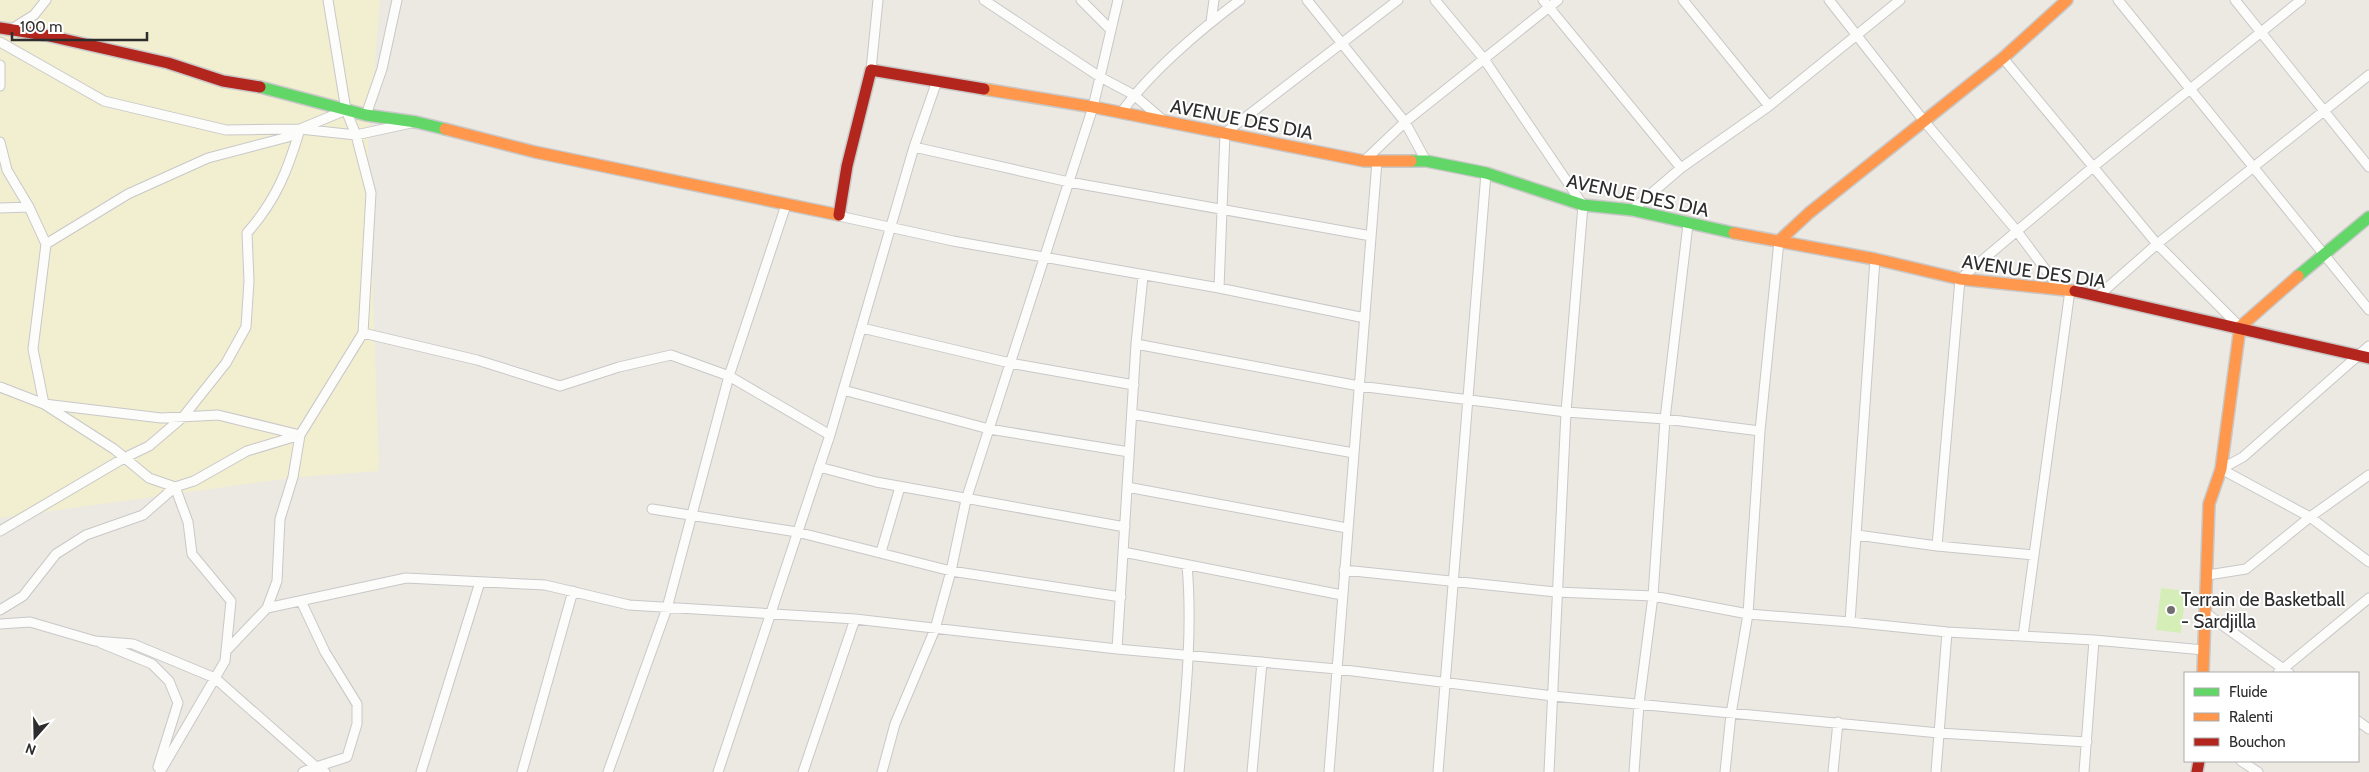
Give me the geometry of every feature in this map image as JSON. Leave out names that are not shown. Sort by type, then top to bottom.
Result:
[{"type":"street","points":[[5,29],[34,15],[46,0]]},
{"type":"street","points":[[227,650],[267,608],[276,581],[280,519],[293,477],[300,435],[363,333],[371,193],[356,135],[346,110],[328,0]]},
{"type":"street","points":[[366,114],[382,69],[397,0]]},
{"type":"street","points":[[839,216],[847,166],[871,70],[878,0]]},
{"type":"street","points":[[984,0],[1100,77],[1134,95],[1165,121]]},
{"type":"street","points":[[1081,0],[1111,30]]},
{"type":"street","points":[[882,772],[894,724],[935,629],[951,571],[966,500],[1093,107],[1118,0]]},
{"type":"street","points":[[1211,22],[1214,0]]},
{"type":"street","points":[[1121,113],[1134,95],[1211,22],[1240,0]]},
{"type":"street","points":[[1307,0],[1405,122],[1426,161]]},
{"type":"street","points":[[1219,288],[1225,133],[1398,0]]},
{"type":"street","points":[[1435,0],[1484,59],[1583,205],[1566,412],[1549,772]]},
{"type":"street","points":[[1364,161],[1405,122],[1484,59],[1546,4],[1558,0]]},
{"type":"street","points":[[1683,0],[1769,106]]},
{"type":"street","points":[[1829,0],[1924,121],[2065,290],[2024,636]]},
{"type":"street","points":[[1632,210],[1681,168],[1769,106],[1855,34],[1900,0]]},
{"type":"street","points":[[1726,772],[1731,714],[1748,614],[1760,431],[1779,241],[1809,214],[2002,58],[2067,0]]},
{"type":"street","points":[[2118,0],[2369,310]]},
{"type":"street","points":[[2235,0],[2369,167]]},
{"type":"street","points":[[1937,546],[1960,279],[2093,166],[2301,0]]},
{"type":"street","points":[[1546,4],[1681,168]]},
{"type":"street","points":[[5,29],[168,63],[222,81],[275,90],[346,110],[416,122],[535,152],[890,228],[1143,276],[1219,288],[1365,318]]},
{"type":"street","points":[[0,42],[104,101],[226,130],[300,128],[356,135],[416,122]]},
{"type":"street","points":[[2002,58],[2157,244],[2240,327]]},
{"type":"street","points":[[0,65],[0,86]]},
{"type":"street","name":"AVENUE DES DIA","points":[[871,70],[1093,107],[1364,161],[1426,161],[1486,173],[1583,205],[1632,210],[1688,224],[1875,259],[1960,279],[2065,290],[2098,296],[2369,358]]},
{"type":"street","points":[[2098,296],[2157,244],[2369,75]]},
{"type":"street","points":[[718,772],[830,435],[914,147],[937,81]]},
{"type":"street","points":[[46,244],[128,194],[208,158],[288,137],[300,128],[346,110]]},
{"type":"street","points":[[0,531],[124,458],[149,446],[183,417],[226,363],[246,327],[248,281],[247,233],[267,211],[289,166],[300,128]]},
{"type":"street","points":[[0,142],[7,170],[29,207],[46,244],[33,349],[44,404]]},
{"type":"street","points":[[914,147],[1069,182],[1371,236]]},
{"type":"street","points":[[1329,772],[1378,161]]},
{"type":"street","points":[[1438,772],[1486,173]]},
{"type":"street","points":[[608,772],[667,608],[729,376],[786,205]]},
{"type":"street","points":[[0,208],[29,207]]},
{"type":"street","points":[[2203,672],[2207,614],[2209,504],[2221,468],[2240,327],[2324,253],[2369,217]]},
{"type":"street","points":[[1634,772],[1639,704],[1653,596],[1665,419],[1688,224]]},
{"type":"street","points":[[1850,622],[1875,259]]},
{"type":"street","points":[[1117,649],[1136,344],[1143,276]]},
{"type":"street","points":[[862,328],[1010,363],[1134,384]]},
{"type":"street","points":[[363,333],[477,360],[560,386],[619,367],[670,355],[729,376],[830,435]]},
{"type":"street","points":[[1136,344],[1359,386],[1566,412],[1665,419],[1760,431]]},
{"type":"street","points":[[2221,468],[2243,457],[2369,346]]},
{"type":"street","points":[[0,387],[44,404],[124,458],[149,478],[175,487]]},
{"type":"street","points":[[843,390],[989,429],[1129,452]]},
{"type":"street","points":[[44,404],[161,418],[218,415],[300,435]]},
{"type":"street","points":[[1132,414],[1354,453]]},
{"type":"street","points":[[0,610],[23,596],[56,554],[86,535],[143,515],[175,487],[194,481],[246,451],[300,435]]},
{"type":"street","points":[[819,467],[900,487],[966,500],[1125,527]]},
{"type":"street","points":[[2221,468],[2310,517],[2369,562]]},
{"type":"street","points":[[2208,575],[2246,569],[2310,517],[2369,475]]},
{"type":"street","points":[[158,772],[225,661],[231,601],[192,554],[188,522],[175,487]]},
{"type":"street","points":[[880,552],[900,487]]},
{"type":"street","points":[[1127,487],[1348,528]]},
{"type":"street","points":[[652,510],[797,532],[951,571],[1120,597]]},
{"type":"street","points":[[1857,535],[1937,546],[2034,555]]},
{"type":"street","points":[[1123,552],[1342,595]]},
{"type":"street","points":[[1180,772],[1189,591],[1186,565]]},
{"type":"street","points":[[1344,570],[1556,592],[1653,596],[1748,614],[1947,632],[2094,640],[2204,650]]},
{"type":"street","points":[[267,608],[406,578],[545,584],[629,605],[770,612],[855,619],[1117,649],[1337,669],[1553,696],[1731,714],[1838,722],[1939,733],[2087,742]]},
{"type":"street","points":[[421,772],[480,582]]},
{"type":"street","points":[[522,772],[573,591]]},
{"type":"street","points":[[2207,614],[2283,672],[2369,598]]},
{"type":"street","points":[[301,601],[325,652],[357,704],[357,724],[347,757],[303,772]]},
{"type":"street","points":[[803,772],[855,619]]},
{"type":"street","points":[[0,624],[30,622],[95,641],[152,664],[169,681],[178,703],[158,772]]},
{"type":"street","points":[[1936,772],[1947,632]]},
{"type":"street","points":[[2084,772],[2094,640]]},
{"type":"street","points":[[95,641],[133,644],[215,678],[316,767],[326,772]]},
{"type":"street","points":[[1252,772],[1262,662]]},
{"type":"street","points":[[1833,772],[1838,722]]},
{"type":"street","points":[[2243,762],[2258,772]]},
{"type":"sand","points":[[0,0],[380,0],[368,147],[379,471],[290,478],[0,518]]},
{"type":"green space","name":"Terrain de Basketball - Sardjilla","points":[[2161,588],[2186,591],[2181,633],[2156,630]]},
{"type":"traffic: fast","points":[[260,87],[366,115],[416,122],[445,129]]},
{"type":"traffic: fast","points":[[1411,161],[1426,161],[1486,173],[1583,205],[1632,210],[1734,233]]},
{"type":"traffic: fast","points":[[2298,276],[2369,217]]},
{"type":"traffic: slow","points":[[1779,241],[1809,213],[2003,58],[2067,0]]},
{"type":"traffic: slow","points":[[984,89],[1093,107],[1364,161],[1411,161]]},
{"type":"traffic: slow","points":[[445,129],[535,152],[839,215]]},
{"type":"traffic: slow","points":[[1734,233],[1875,259],[1960,279],[2075,291]]},
{"type":"traffic: slow","points":[[2203,672],[2209,504],[2221,469],[2240,327],[2298,276]]},
{"type":"traffic: jam","points":[[0,28],[45,35],[168,63],[223,81],[260,87]]},
{"type":"traffic: jam","points":[[839,215],[847,166],[871,70],[984,89]]},
{"type":"traffic: jam","points":[[2075,291],[2369,358]]},
{"type":"traffic: jam","points":[[2197,772],[2199,762]]},
{"type":"place","name":"Terrain de Basketball - Sardjilla","points":[[2171,610]]}]
